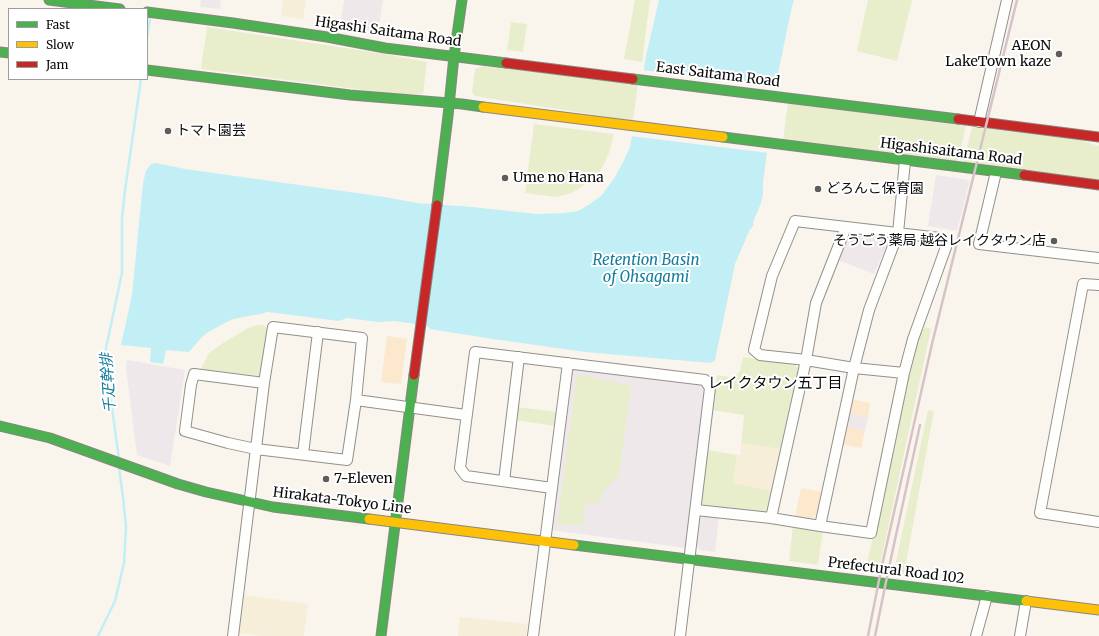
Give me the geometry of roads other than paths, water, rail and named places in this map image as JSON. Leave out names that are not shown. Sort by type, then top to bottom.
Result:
[{"type":"main road","points":[[49,0],[112,8]]},
{"type":"main road","points":[[381,636],[462,0]]},
{"type":"main road","name":"Higashi Saitama Road","points":[[148,12],[327,37],[385,48],[626,78]]},
{"type":"main road","points":[[148,70],[350,95],[449,103]]},
{"type":"main road","name":"East Saitama Road","points":[[626,78],[979,122]]},
{"type":"main road","name":"Higashisaitama Road","points":[[449,103],[1099,185]]},
{"type":"main road","points":[[979,122],[1099,138]]},
{"type":"main road","name":"Hirakata-Tokyo Line","points":[[0,426],[50,438],[199,490],[273,507],[690,559]]},
{"type":"main road","name":"Prefectural Road 102","points":[[690,559],[1099,610]]},
{"type":"street","points":[[979,122],[1007,0]]},
{"type":"street","points":[[820,526],[854,368],[869,310],[898,233],[905,161]]},
{"type":"street","points":[[996,172],[979,244],[1099,258]]},
{"type":"street","points":[[696,510],[770,518],[871,533],[912,339],[946,247],[940,238],[795,221],[772,276],[754,350],[760,355],[806,360],[854,368],[904,373]]},
{"type":"street","points":[[770,518],[806,360],[816,303],[846,227]]},
{"type":"street","points":[[1099,286],[1083,284],[1040,513],[1099,522]]},
{"type":"street","points":[[233,636],[249,502],[256,449],[264,383],[273,327],[362,338],[356,400],[347,460],[256,449],[185,431],[191,385],[194,374],[264,383]]},
{"type":"street","points":[[303,454],[318,332]]},
{"type":"street","points":[[552,488],[466,476],[460,468],[475,352],[705,380],[710,388],[680,636]]},
{"type":"street","points":[[504,481],[519,357]]},
{"type":"street","points":[[533,636],[568,363]]},
{"type":"street","points":[[356,400],[466,415]]},
{"type":"street","points":[[976,636],[987,596]]},
{"type":"street","points":[[1020,636],[1026,601]]},
{"type":"water","name":"Retention Basin of Ohsagami","points":[[659,0],[794,0],[776,83],[761,203],[753,223],[754,224],[750,229],[735,264],[715,360],[713,362],[585,352],[430,329],[428,326],[395,321],[378,322],[347,318],[339,321],[267,312],[233,319],[223,324],[207,333],[189,352],[166,350],[163,364],[150,362],[151,348],[121,345],[132,295],[143,183],[146,171],[151,164],[156,163],[185,169],[385,197],[417,203],[537,214],[578,211],[602,195],[615,177],[630,147],[646,56]]},
{"type":"waterway","name":"千疋幹排","points":[[148,31],[150,18]]},
{"type":"waterway","name":"千疋幹排","points":[[119,459],[112,408],[106,379],[106,348],[122,273],[122,219],[141,80]]},
{"type":"waterway","name":"千疋幹排","points":[[98,636],[115,601],[124,563],[126,527],[119,468]]},
{"type":"railway","points":[[868,636],[881,570],[932,344],[1017,0]]},
{"type":"railway","points":[[875,636],[920,425]]},
{"type":"place","name":"AEON LakeTown kaze","points":[[1059,54]]},
{"type":"place","name":"トマト園芸","points":[[168,131]]},
{"type":"place","name":"Ume no Hana","points":[[505,178]]},
{"type":"place","name":"どろんこ保育園","points":[[818,189]]},
{"type":"place","name":"そうごう薬局 越谷レイクタウン店","points":[[1054,241]]},
{"type":"place","name":"7-Eleven","points":[[326,479]]},
{"type":"district","name":"レイクタウン五丁目","points":[[775,384]]}]
